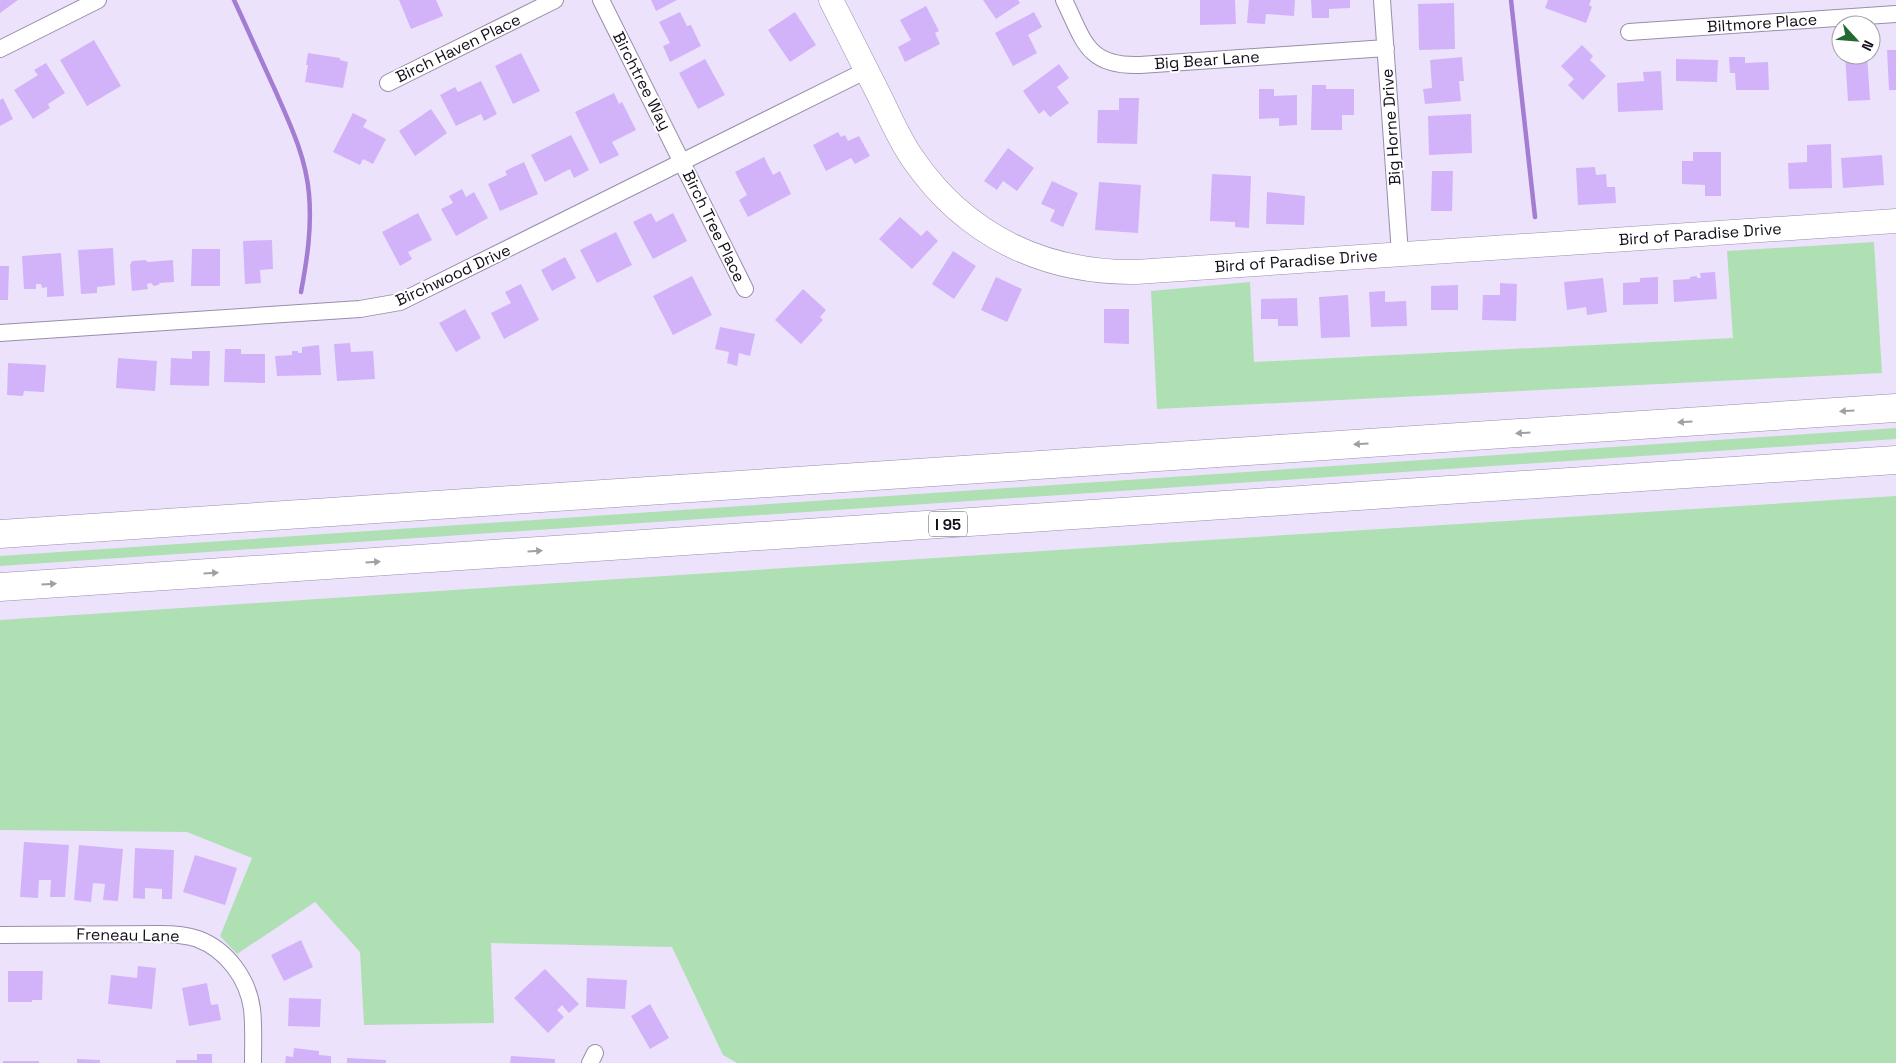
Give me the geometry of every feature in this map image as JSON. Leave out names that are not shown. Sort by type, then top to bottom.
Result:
[{"type":"highway","points":[[0,534],[1896,408]]},
{"type":"highway","name":"I 95","points":[[0,587],[1896,460]]},
{"type":"street","points":[[0,49],[98,0]]},
{"type":"street","name":"Birch Haven Place","points":[[388,83],[555,0]]},
{"type":"street","name":"Birchtree Way","points":[[601,0],[683,162]]},
{"type":"street","name":"Bird of Paradise Drive","points":[[831,0],[906,147],[935,188],[960,212],[989,233],[1022,251],[1052,262],[1086,270],[1136,272],[1896,221]]},
{"type":"street","name":"Big Bear Lane","points":[[1064,0],[1092,52],[1106,61],[1117,65],[1386,48]]},
{"type":"street","name":"Big Horne Drive","points":[[1382,0],[1400,254]]},
{"type":"street","name":"Biltmore Place","points":[[1629,32],[1896,14]]},
{"type":"street","name":"Birchwood Drive","points":[[0,333],[360,309],[391,304],[417,294],[866,70]]},
{"type":"street","name":"Birch Tree Place","points":[[683,162],[745,289]]},
{"type":"street","name":"Freneau Lane","points":[[0,935],[160,934],[187,936],[207,943],[233,965],[245,984],[252,1009],[253,1063]]},
{"type":"green space","points":[[1874,242],[1882,373],[1157,409],[1151,291],[1250,282],[1254,362],[1733,338],[1727,251]]},
{"type":"green space","points":[[1896,428],[1896,439],[0,566],[0,556]]},
{"type":"green space","points":[[1896,496],[1896,1063],[737,1063],[723,1055],[672,947],[491,943],[494,1023],[364,1025],[360,952],[315,902],[237,954],[220,936],[252,858],[187,832],[0,830],[0,620]]},
{"type":"building","points":[[0,0],[18,0],[0,13]]},
{"type":"building","points":[[399,0],[436,0],[443,16],[411,29]]},
{"type":"building","points":[[651,0],[677,0],[656,11]]},
{"type":"building","points":[[983,0],[1018,0],[1020,3],[996,19]]},
{"type":"building","points":[[1200,0],[1235,0],[1236,24],[1200,25]]},
{"type":"building","points":[[1249,0],[1295,0],[1294,16],[1266,14],[1265,24],[1247,23]]},
{"type":"building","points":[[1311,0],[1350,0],[1350,8],[1329,9],[1329,18],[1312,18]]},
{"type":"building","points":[[1548,0],[1591,0],[1589,5],[1592,7],[1586,23],[1545,8]]},
{"type":"building","points":[[1454,3],[1455,49],[1419,50],[1418,4]]},
{"type":"building","points":[[926,6],[939,31],[935,33],[940,44],[905,62],[898,47],[911,40],[900,20]]},
{"type":"building","points":[[680,12],[687,26],[691,25],[701,46],[670,62],[663,46],[670,43],[659,22]]},
{"type":"building","points":[[795,12],[816,45],[790,62],[768,30]]},
{"type":"building","points":[[1034,12],[1042,27],[1028,35],[1037,53],[1013,66],[995,33]]},
{"type":"building","points":[[94,40],[121,86],[87,106],[60,60]]},
{"type":"building","points":[[1582,45],[1593,56],[1590,60],[1606,76],[1583,100],[1568,85],[1574,79],[1561,66]]},
{"type":"building","points":[[1887,50],[1896,50],[1896,90],[1889,90]]},
{"type":"building","points":[[308,53],[340,58],[340,60],[348,62],[343,88],[305,82]]},
{"type":"building","points":[[521,53],[540,91],[513,104],[495,66]]},
{"type":"building","points":[[1462,57],[1464,81],[1459,81],[1461,101],[1425,104],[1423,89],[1432,88],[1430,60]]},
{"type":"building","points":[[1729,57],[1745,57],[1745,63],[1768,62],[1769,90],[1736,90],[1735,73],[1730,73]]},
{"type":"building","points":[[705,59],[725,95],[698,109],[679,73]]},
{"type":"building","points":[[1676,59],[1718,60],[1717,82],[1676,81]]},
{"type":"building","points":[[46,63],[65,93],[48,104],[50,108],[33,119],[14,90],[38,75],[34,70]]},
{"type":"building","points":[[1059,64],[1069,78],[1057,87],[1069,103],[1050,117],[1044,110],[1039,114],[1023,91]]},
{"type":"building","points":[[1846,65],[1868,65],[1870,100],[1848,101]]},
{"type":"building","points":[[1661,71],[1663,110],[1618,112],[1617,83],[1644,81],[1643,72]]},
{"type":"building","points":[[481,81],[497,114],[484,121],[481,114],[456,126],[440,95],[455,87],[458,92]]},
{"type":"building","points":[[1312,85],[1326,85],[1326,89],[1354,89],[1354,115],[1342,115],[1342,130],[1311,130]]},
{"type":"building","points":[[1259,89],[1274,89],[1274,96],[1297,95],[1297,125],[1279,126],[1279,118],[1259,119]]},
{"type":"building","points":[[614,93],[619,104],[622,102],[636,130],[612,142],[619,155],[600,164],[575,112]]},
{"type":"building","points":[[3,98],[13,119],[0,126],[0,100]]},
{"type":"building","points":[[1119,98],[1139,98],[1137,144],[1097,143],[1098,110],[1119,110]]},
{"type":"building","points":[[431,109],[447,133],[415,156],[399,131]]},
{"type":"building","points":[[353,113],[367,120],[363,127],[386,139],[373,164],[363,159],[360,165],[333,152]]},
{"type":"building","points":[[1471,114],[1472,153],[1429,155],[1428,116]]},
{"type":"building","points":[[838,132],[841,137],[845,135],[848,141],[859,136],[870,156],[855,164],[851,158],[826,171],[813,145]]},
{"type":"building","points":[[571,135],[589,170],[574,178],[570,169],[545,182],[531,155]]},
{"type":"building","points":[[1831,144],[1832,188],[1789,189],[1788,163],[1807,162],[1807,145]]},
{"type":"building","points":[[1008,148],[1034,168],[1017,191],[1003,181],[997,190],[984,181]]},
{"type":"building","points":[[1693,152],[1721,152],[1721,196],[1705,196],[1705,185],[1682,184],[1682,161],[1693,161]]},
{"type":"building","points":[[1882,155],[1884,185],[1843,188],[1841,158]]},
{"type":"building","points":[[764,157],[773,175],[780,171],[791,194],[748,217],[739,200],[747,195],[735,172]]},
{"type":"building","points":[[524,162],[538,194],[500,211],[488,184],[507,175],[505,171]]},
{"type":"building","points":[[1595,167],[1596,175],[1606,174],[1607,187],[1615,187],[1616,203],[1578,205],[1576,168]]},
{"type":"building","points":[[1432,171],[1453,171],[1452,211],[1431,211]]},
{"type":"building","points":[[1212,174],[1251,176],[1249,228],[1235,227],[1235,222],[1210,221]]},
{"type":"building","points":[[1052,181],[1078,193],[1063,227],[1050,221],[1055,210],[1041,204]]},
{"type":"building","points":[[1099,182],[1141,185],[1138,233],[1095,230]]},
{"type":"building","points":[[462,189],[466,197],[474,192],[488,218],[456,236],[441,209],[453,203],[449,196]]},
{"type":"building","points":[[1267,192],[1305,196],[1304,225],[1266,224]]},
{"type":"building","points":[[418,213],[432,240],[408,252],[412,259],[400,266],[382,232]]},
{"type":"building","points":[[651,213],[656,222],[673,213],[687,241],[653,259],[633,222]]},
{"type":"building","points":[[900,217],[921,236],[927,230],[938,241],[912,269],[879,239]]},
{"type":"building","points":[[616,232],[632,265],[597,283],[580,250]]},
{"type":"building","points":[[272,240],[273,269],[260,270],[261,283],[245,284],[243,241]]},
{"type":"building","points":[[113,248],[115,285],[97,287],[97,293],[81,294],[78,250]]},
{"type":"building","points":[[192,249],[220,249],[220,286],[191,286]]},
{"type":"building","points":[[953,251],[976,266],[954,299],[932,284]]},
{"type":"building","points":[[61,253],[64,296],[47,297],[47,287],[42,288],[41,284],[36,284],[36,289],[24,289],[22,256]]},
{"type":"building","points":[[565,257],[576,278],[552,291],[541,270]]},
{"type":"building","points":[[145,260],[148,262],[173,260],[174,282],[160,283],[154,286],[151,283],[147,284],[148,289],[132,291],[130,265],[132,261]]},
{"type":"building","points":[[0,266],[9,266],[8,300],[0,300]]},
{"type":"building","points":[[1715,272],[1717,299],[1674,302],[1673,280],[1690,279],[1690,277],[1697,276],[1697,278],[1701,278],[1700,273]]},
{"type":"building","points":[[692,276],[712,315],[673,335],[653,296]]},
{"type":"building","points":[[996,277],[1022,289],[1007,322],[981,310]]},
{"type":"building","points":[[1658,277],[1658,304],[1623,305],[1623,283],[1640,282],[1640,278]]},
{"type":"building","points":[[1603,278],[1607,312],[1587,315],[1586,307],[1567,310],[1564,282]]},
{"type":"building","points":[[1500,283],[1517,284],[1516,321],[1482,320],[1483,295],[1500,295]]},
{"type":"building","points":[[521,284],[539,320],[504,339],[491,313],[511,303],[505,292]]},
{"type":"building","points":[[1458,285],[1458,310],[1431,310],[1431,286]]},
{"type":"building","points":[[803,289],[826,310],[820,317],[823,320],[801,344],[775,320]]},
{"type":"building","points":[[1385,291],[1385,302],[1406,301],[1407,326],[1371,327],[1369,292]]},
{"type":"building","points":[[1348,295],[1350,337],[1321,338],[1319,297]]},
{"type":"building","points":[[1297,298],[1298,326],[1278,326],[1278,319],[1261,319],[1261,299]]},
{"type":"building","points":[[465,309],[481,338],[456,352],[439,323]]},
{"type":"building","points":[[1104,309],[1129,309],[1129,344],[1104,343]]},
{"type":"building","points":[[720,327],[755,334],[750,356],[739,353],[737,366],[727,363],[729,352],[715,349]]},
{"type":"building","points":[[350,343],[351,352],[373,351],[375,379],[337,381],[334,344]]},
{"type":"building","points":[[319,345],[321,375],[277,376],[275,356],[292,355],[292,351],[302,353],[302,347]]},
{"type":"building","points":[[225,349],[241,349],[241,354],[265,354],[265,383],[224,382]]},
{"type":"building","points":[[192,351],[210,351],[209,386],[170,385],[171,358],[192,359]]},
{"type":"building","points":[[118,358],[157,361],[155,391],[116,388]]},
{"type":"building","points":[[8,363],[46,365],[44,392],[24,391],[23,396],[7,395]]},
{"type":"building","points":[[24,842],[69,845],[65,897],[50,897],[51,880],[39,880],[38,898],[20,897]]},
{"type":"building","points":[[79,845],[123,849],[118,901],[103,900],[105,884],[93,883],[91,902],[74,900]]},
{"type":"building","points":[[135,848],[174,850],[172,899],[162,899],[162,889],[145,888],[145,899],[133,898]]},
{"type":"building","points":[[195,855],[237,868],[225,905],[183,892]]},
{"type":"building","points":[[301,940],[313,967],[284,981],[271,955]]},
{"type":"building","points":[[138,966],[156,968],[152,1009],[108,1004],[111,975],[137,978]]},
{"type":"building","points":[[545,969],[579,1004],[569,1013],[562,1005],[557,1010],[564,1017],[548,1033],[514,998]]},
{"type":"building","points":[[8,971],[43,971],[42,1000],[8,1002]]},
{"type":"building","points":[[587,978],[627,980],[625,1009],[586,1007]]},
{"type":"building","points":[[207,983],[211,1005],[218,1004],[221,1020],[189,1026],[182,988]]},
{"type":"building","points":[[289,998],[321,999],[320,1027],[288,1026]]},
{"type":"building","points":[[650,1004],[669,1038],[650,1049],[631,1016]]},
{"type":"building","points":[[294,1048],[319,1051],[319,1055],[331,1056],[331,1063],[285,1063],[286,1056],[293,1057]]},
{"type":"building","points":[[197,1054],[212,1054],[212,1063],[176,1063],[176,1060],[197,1060]]},
{"type":"building","points":[[511,1056],[555,1059],[555,1063],[510,1063]]},
{"type":"building","points":[[347,1058],[386,1060],[386,1063],[347,1063]]},
{"type":"building","points":[[77,1059],[100,1060],[100,1063],[77,1063]]},
{"type":"building","points":[[3,1061],[39,1061],[39,1063],[3,1063]]},
{"type":"waterway","points":[[234,0],[286,115],[305,167],[310,219],[307,256],[301,292]]},
{"type":"waterway","points":[[1511,0],[1535,217]]}]
